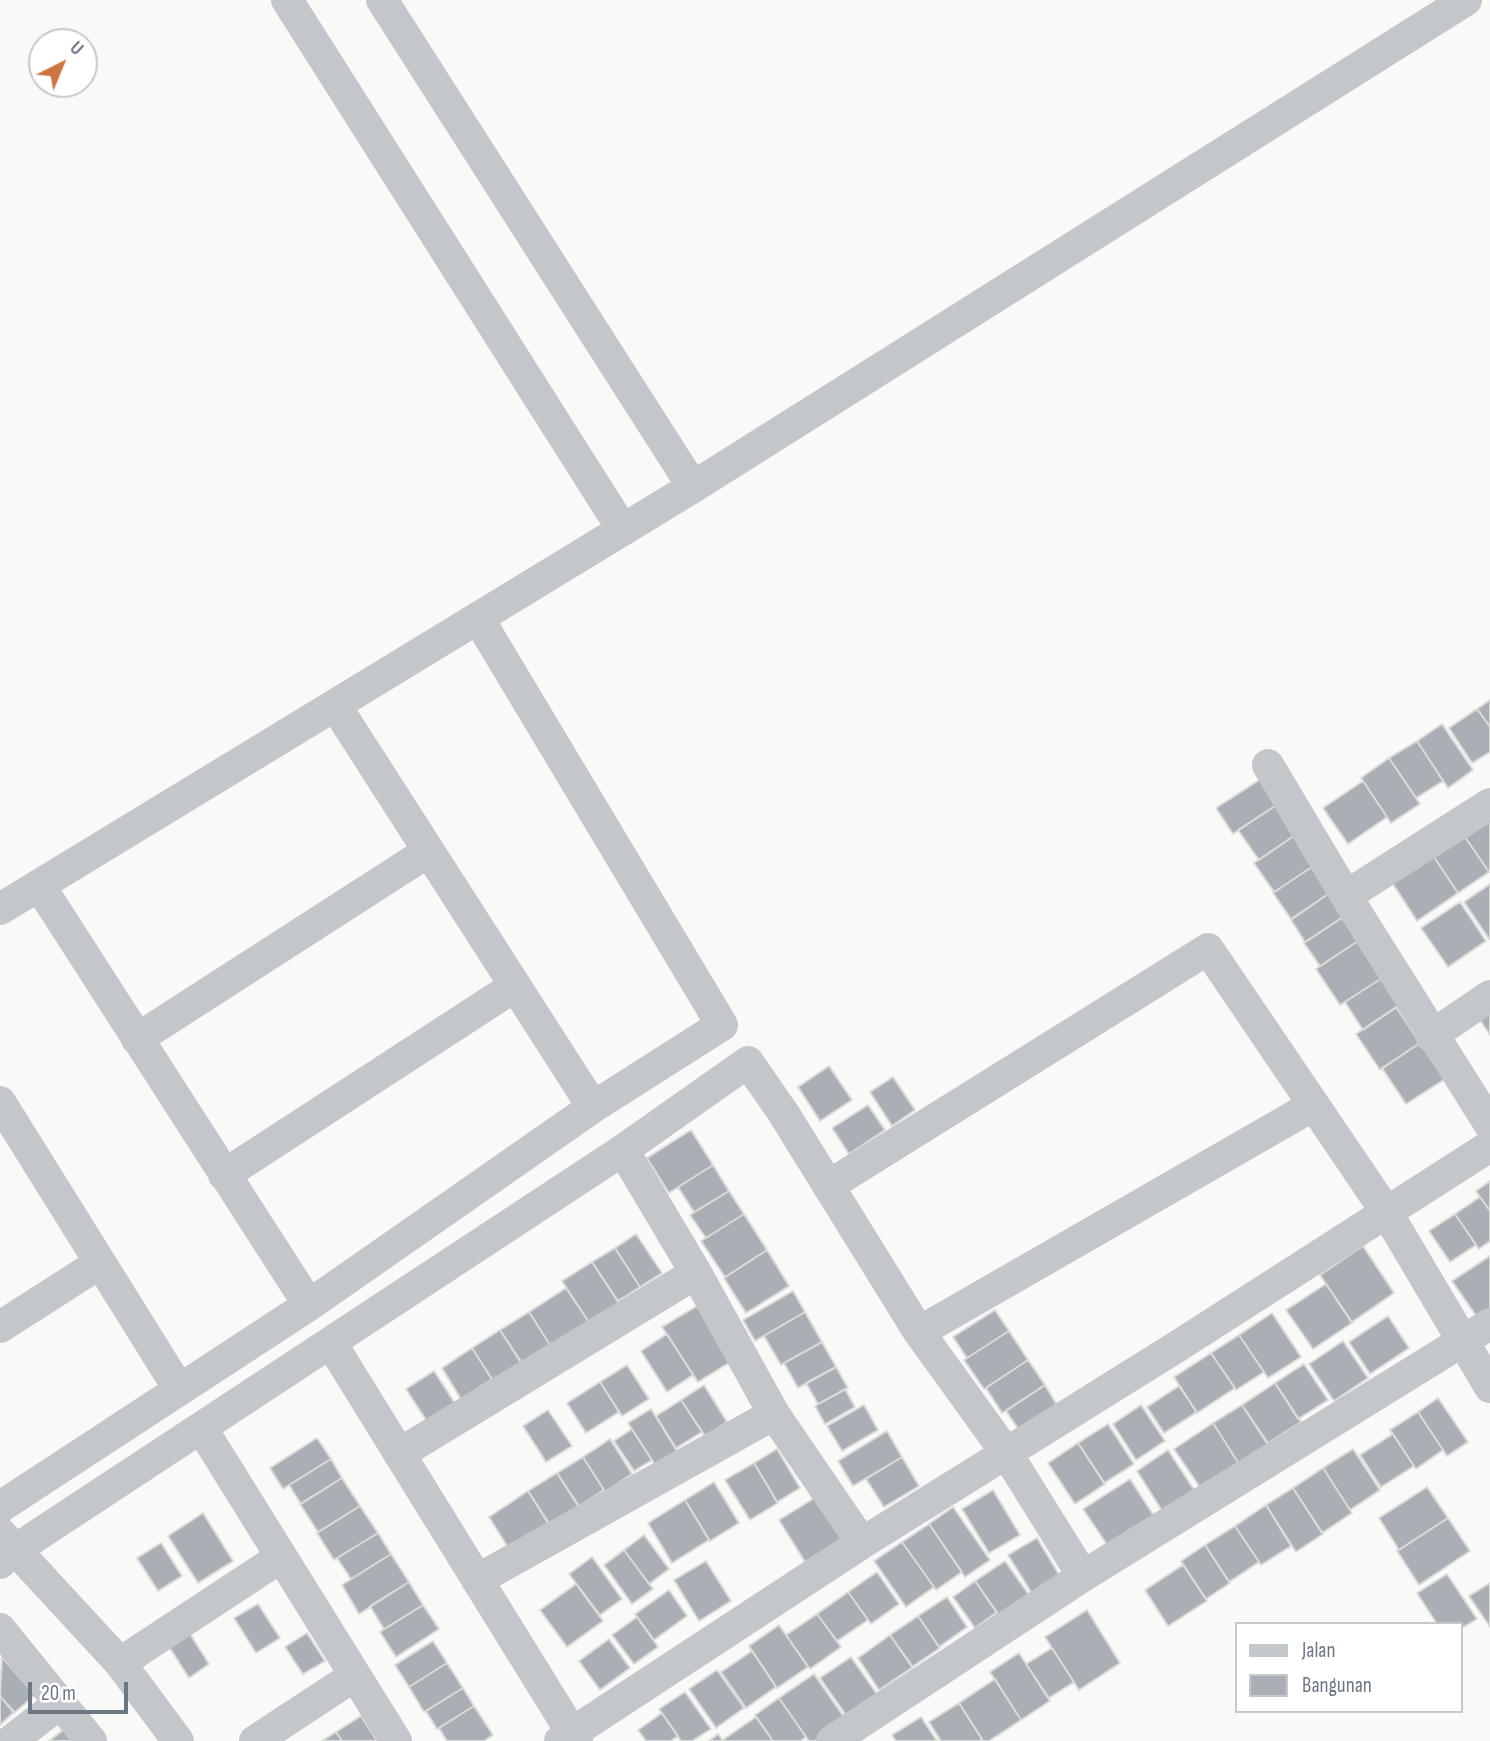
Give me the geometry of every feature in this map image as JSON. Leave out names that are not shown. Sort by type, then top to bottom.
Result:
[{"type":"street","points":[[287,0],[623,530]]},
{"type":"street","points":[[382,0],[693,487]]},
{"type":"street","points":[[0,909],[693,487],[1466,0]]},
{"type":"street","points":[[0,1507],[309,1305],[593,1107],[722,1025],[478,618]]},
{"type":"street","points":[[335,705],[593,1107]]},
{"type":"street","points":[[1268,765],[1432,1036],[1490,1125]]},
{"type":"street","points":[[1346,896],[1490,804]]},
{"type":"street","points":[[138,1040],[429,851]]},
{"type":"street","points":[[39,885],[309,1305]]},
{"type":"street","points":[[828,1186],[1209,949],[1387,1213],[1490,1387]]},
{"type":"street","points":[[224,1175],[516,986]]},
{"type":"street","points":[[1432,1036],[1490,996]]},
{"type":"street","points":[[178,1741],[120,1663],[4,1552],[202,1429],[623,1150],[748,1062],[919,1332],[1007,1454],[1083,1576]]},
{"type":"street","points":[[919,1332],[1314,1105]]},
{"type":"street","points":[[5,1121],[100,1263],[179,1390]]},
{"type":"street","points":[[331,1343],[477,1580],[570,1739],[862,1543],[1007,1454],[1490,1146]]},
{"type":"street","points":[[623,1150],[696,1273],[774,1414],[862,1543]]},
{"type":"street","points":[[0,1327],[100,1263]]},
{"type":"street","points":[[400,1454],[696,1273]]},
{"type":"street","points":[[832,1741],[1083,1576],[1490,1324]]},
{"type":"street","points":[[477,1580],[774,1414]]},
{"type":"street","points":[[202,1429],[396,1741]]},
{"type":"street","points":[[120,1663],[281,1558]]},
{"type":"street","points":[[0,1629],[91,1741]]},
{"type":"street","points":[[255,1741],[354,1676]]},
{"type":"street","points":[[12,1741],[60,1703]]},
{"type":"building","points":[[1490,700],[1490,727],[1477,709]]},
{"type":"building","points":[[1477,709],[1490,727],[1490,752],[1472,763],[1449,728]]},
{"type":"building","points":[[1442,724],[1473,770],[1448,788],[1417,741]]},
{"type":"building","points":[[1417,741],[1443,781],[1416,798],[1389,758]]},
{"type":"building","points":[[1389,758],[1420,804],[1391,823],[1361,778]]},
{"type":"building","points":[[1264,777],[1281,802],[1233,834],[1216,808]]},
{"type":"building","points":[[1363,781],[1387,817],[1348,844],[1323,808]]},
{"type":"building","points":[[1281,802],[1301,831],[1259,860],[1238,830]]},
{"type":"building","points":[[1490,816],[1490,872],[1489,872],[1463,834]]},
{"type":"building","points":[[1301,831],[1321,861],[1274,892],[1254,863]]},
{"type":"building","points":[[1463,834],[1489,872],[1458,893],[1432,854]]},
{"type":"building","points":[[1432,854],[1458,893],[1417,921],[1391,881]]},
{"type":"building","points":[[1313,866],[1331,892],[1291,919],[1273,893]]},
{"type":"building","points":[[1490,884],[1490,938],[1489,939],[1464,902]]},
{"type":"building","points":[[1331,892],[1346,915],[1305,942],[1291,920]]},
{"type":"building","points":[[1460,902],[1486,941],[1448,967],[1421,928]]},
{"type":"building","points":[[1342,918],[1358,941],[1320,966],[1304,943]]},
{"type":"building","points":[[1358,941],[1382,978],[1340,1005],[1316,969]]},
{"type":"building","points":[[1382,978],[1400,1005],[1363,1030],[1345,1002]]},
{"type":"building","points":[[1490,1004],[1490,1035],[1476,1014]]},
{"type":"building","points":[[1396,1007],[1420,1043],[1380,1070],[1356,1034]]},
{"type":"building","points":[[1420,1043],[1445,1079],[1406,1104],[1382,1068]]},
{"type":"building","points":[[829,1066],[852,1100],[820,1121],[798,1087]]},
{"type":"building","points":[[893,1077],[915,1110],[892,1126],[870,1092]]},
{"type":"building","points":[[868,1105],[885,1130],[849,1154],[832,1128]]},
{"type":"building","points":[[691,1130],[713,1165],[669,1193],[647,1158]]},
{"type":"building","points":[[713,1165],[729,1191],[694,1212],[678,1187]]},
{"type":"building","points":[[1490,1181],[1490,1211],[1476,1191]]},
{"type":"building","points":[[729,1191],[744,1214],[706,1238],[690,1215]]},
{"type":"building","points":[[1480,1197],[1490,1211],[1490,1241],[1479,1249],[1455,1214]]},
{"type":"building","points":[[744,1214],[767,1250],[725,1277],[701,1241]]},
{"type":"building","points":[[1455,1214],[1476,1245],[1450,1262],[1429,1231]]},
{"type":"building","points":[[636,1234],[662,1273],[640,1287],[615,1248]]},
{"type":"building","points":[[1363,1246],[1394,1293],[1352,1322],[1320,1275]]},
{"type":"building","points":[[615,1248],[640,1287],[618,1301],[592,1262]]},
{"type":"building","points":[[767,1250],[789,1286],[746,1313],[724,1278]]},
{"type":"building","points":[[1490,1256],[1490,1313],[1479,1320],[1452,1281]]},
{"type":"building","points":[[592,1262],[620,1305],[590,1324],[562,1281]]},
{"type":"building","points":[[1326,1284],[1352,1323],[1313,1349],[1286,1310]]},
{"type":"building","points":[[566,1288],[590,1324],[552,1348],[529,1312]]},
{"type":"building","points":[[793,1291],[805,1312],[755,1341],[743,1320]]},
{"type":"building","points":[[697,1306],[732,1361],[698,1382],[662,1327]]},
{"type":"building","points":[[995,1310],[1009,1331],[967,1358],[953,1337]]},
{"type":"building","points":[[529,1312],[552,1348],[524,1366],[500,1330]]},
{"type":"building","points":[[805,1312],[822,1342],[781,1365],[764,1336]]},
{"type":"building","points":[[1272,1313],[1301,1357],[1268,1378],[1239,1335]]},
{"type":"building","points":[[1388,1316],[1409,1348],[1370,1374],[1349,1342]]},
{"type":"building","points":[[500,1330],[523,1366],[495,1384],[472,1348]]},
{"type":"building","points":[[1009,1331],[1028,1360],[984,1389],[964,1360]]},
{"type":"building","points":[[667,1334],[693,1375],[667,1392],[641,1351]]},
{"type":"building","points":[[1239,1335],[1264,1372],[1236,1390],[1211,1353]]},
{"type":"building","points":[[1343,1341],[1368,1378],[1334,1401],[1309,1364]]},
{"type":"building","points":[[822,1342],[836,1367],[798,1388],[784,1363]]},
{"type":"building","points":[[472,1348],[492,1379],[461,1399],[442,1368]]},
{"type":"building","points":[[1211,1353],[1235,1388],[1197,1413],[1174,1377]]},
{"type":"building","points":[[1028,1360],[1045,1385],[1002,1413],[986,1388]]},
{"type":"building","points":[[1304,1364],[1328,1400],[1298,1419],[1275,1383]]},
{"type":"building","points":[[627,1365],[649,1399],[622,1416],[600,1382]]},
{"type":"building","points":[[836,1367],[848,1388],[818,1404],[806,1383]]},
{"type":"building","points":[[434,1371],[456,1405],[428,1423],[406,1389]]},
{"type":"building","points":[[600,1382],[619,1412],[586,1433],[567,1403]]},
{"type":"building","points":[[1275,1383],[1301,1422],[1268,1443],[1242,1405]]},
{"type":"building","points":[[704,1385],[727,1422],[705,1436],[681,1400]]},
{"type":"building","points":[[1045,1385],[1057,1405],[1019,1430],[1006,1411]]},
{"type":"building","points":[[1179,1386],[1197,1412],[1164,1433],[1147,1407]]},
{"type":"building","points":[[845,1389],[855,1407],[825,1424],[815,1406]]},
{"type":"building","points":[[1438,1398],[1468,1442],[1447,1456],[1418,1412]]},
{"type":"building","points":[[681,1400],[702,1432],[676,1448],[656,1416]]},
{"type":"building","points":[[864,1405],[878,1430],[842,1451],[827,1426]]},
{"type":"building","points":[[1141,1405],[1165,1441],[1136,1460],[1113,1424]]},
{"type":"building","points":[[1242,1405],[1268,1445],[1239,1464],[1213,1423]]},
{"type":"building","points":[[651,1409],[677,1451],[655,1465],[628,1423]]},
{"type":"building","points":[[548,1410],[572,1446],[546,1462],[523,1426]]},
{"type":"building","points":[[1418,1412],[1443,1450],[1416,1469],[1390,1430]]},
{"type":"building","points":[[1213,1423],[1239,1464],[1201,1489],[1174,1449]]},
{"type":"building","points":[[1108,1424],[1134,1464],[1104,1483],[1078,1443]]},
{"type":"building","points":[[632,1429],[652,1460],[634,1471],[614,1441]]},
{"type":"building","points":[[887,1431],[902,1457],[853,1486],[838,1461]]},
{"type":"building","points":[[1393,1434],[1414,1466],[1381,1487],[1360,1455]]},
{"type":"building","points":[[317,1438],[331,1459],[283,1489],[270,1468]]},
{"type":"building","points":[[610,1439],[632,1474],[605,1492],[583,1457]]},
{"type":"building","points":[[1078,1443],[1105,1484],[1075,1504],[1048,1463]]},
{"type":"building","points":[[777,1449],[800,1488],[777,1502],[754,1463]]},
{"type":"building","points":[[1353,1449],[1380,1490],[1350,1510],[1323,1468]]},
{"type":"building","points":[[1168,1450],[1196,1493],[1164,1514],[1137,1471]]},
{"type":"building","points":[[583,1457],[604,1490],[579,1506],[557,1473]]},
{"type":"building","points":[[902,1457],[919,1486],[884,1507],[866,1479]]},
{"type":"building","points":[[331,1459],[342,1478],[301,1504],[289,1485]]},
{"type":"building","points":[[754,1463],[778,1503],[750,1520],[725,1480]]},
{"type":"building","points":[[1323,1468],[1352,1513],[1322,1533],[1293,1488]]},
{"type":"building","points":[[557,1473],[580,1509],[552,1528],[528,1491]]},
{"type":"building","points":[[342,1478],[360,1506],[318,1532],[300,1504]]},
{"type":"building","points":[[1130,1479],[1154,1516],[1108,1546],[1083,1509]]},
{"type":"building","points":[[714,1482],[739,1523],[710,1541],[685,1500]]},
{"type":"building","points":[[1427,1487],[1448,1518],[1399,1550],[1379,1518]]},
{"type":"building","points":[[1293,1488],[1323,1534],[1296,1552],[1266,1505]]},
{"type":"building","points":[[993,1490],[1020,1535],[989,1553],[962,1509]]},
{"type":"building","points":[[528,1491],[548,1523],[509,1549],[489,1517]]},
{"type":"building","points":[[818,1496],[844,1538],[805,1562],[779,1520]]},
{"type":"building","points":[[685,1500],[709,1540],[672,1563],[648,1523]]},
{"type":"building","points":[[1266,1505],[1291,1546],[1261,1565],[1235,1526]]},
{"type":"building","points":[[360,1506],[378,1533],[334,1560],[317,1533]]},
{"type":"building","points":[[953,1507],[990,1560],[965,1577],[929,1524]]},
{"type":"building","points":[[203,1513],[233,1561],[198,1583],[168,1536]]},
{"type":"building","points":[[1448,1518],[1470,1551],[1419,1585],[1397,1551]]},
{"type":"building","points":[[929,1524],[962,1572],[936,1590],[902,1542]]},
{"type":"building","points":[[1235,1526],[1259,1562],[1229,1582],[1205,1545]]},
{"type":"building","points":[[378,1533],[391,1554],[351,1579],[337,1558]]},
{"type":"building","points":[[644,1535],[669,1569],[649,1584],[624,1550]]},
{"type":"building","points":[[1037,1538],[1061,1578],[1033,1595],[1008,1555]]},
{"type":"building","points":[[902,1542],[934,1587],[906,1607],[874,1561]]},
{"type":"building","points":[[161,1543],[182,1576],[158,1591],[137,1558]]},
{"type":"building","points":[[1205,1545],[1230,1583],[1206,1599],[1181,1561]]},
{"type":"building","points":[[624,1550],[653,1589],[632,1604],[604,1565]]},
{"type":"building","points":[[391,1554],[409,1582],[359,1614],[342,1585]]},
{"type":"building","points":[[592,1557],[622,1599],[600,1615],[569,1574]]},
{"type":"building","points":[[706,1561],[731,1601],[699,1621],[674,1580]]},
{"type":"building","points":[[1005,1561],[1029,1595],[999,1616],[975,1581]]},
{"type":"building","points":[[1183,1565],[1207,1601],[1168,1626],[1145,1590]]},
{"type":"building","points":[[877,1572],[899,1604],[871,1624],[848,1592]]},
{"type":"building","points":[[1447,1574],[1477,1619],[1462,1628],[1462,1622],[1436,1622],[1417,1593]]},
{"type":"building","points":[[975,1581],[997,1612],[975,1628],[953,1597]]},
{"type":"building","points":[[409,1582],[423,1605],[384,1629],[370,1606]]},
{"type":"building","points":[[1490,1583],[1490,1627],[1469,1596]]},
{"type":"building","points":[[576,1584],[603,1621],[567,1647],[540,1610]]},
{"type":"building","points":[[669,1590],[687,1616],[654,1640],[635,1614]]},
{"type":"building","points":[[848,1592],[868,1620],[837,1641],[817,1614]]},
{"type":"building","points":[[947,1597],[967,1627],[939,1647],[918,1616]]},
{"type":"building","points":[[258,1604],[280,1638],[256,1653],[234,1618]]},
{"type":"building","points":[[423,1605],[439,1629],[396,1657],[380,1632]]},
{"type":"building","points":[[1087,1610],[1120,1663],[1079,1690],[1045,1637]]},
{"type":"building","points":[[817,1614],[841,1647],[810,1669],[786,1635]]},
{"type":"building","points":[[918,1616],[940,1648],[912,1667],[890,1635]]},
{"type":"building","points":[[637,1617],[658,1647],[634,1664],[612,1635]]},
{"type":"building","points":[[779,1625],[808,1667],[777,1688],[749,1646]]},
{"type":"building","points":[[187,1629],[209,1664],[189,1678],[166,1642]]},
{"type":"building","points":[[307,1633],[325,1661],[303,1674],[285,1647]]},
{"type":"building","points":[[890,1635],[913,1667],[879,1690],[858,1658]]},
{"type":"building","points":[[609,1639],[630,1668],[600,1690],[579,1661]]},
{"type":"building","points":[[433,1641],[447,1663],[409,1687],[395,1665]]},
{"type":"building","points":[[1052,1648],[1074,1682],[1049,1698],[1026,1664]]},
{"type":"building","points":[[752,1651],[776,1687],[746,1708],[721,1672]]},
{"type":"building","points":[[1019,1653],[1050,1701],[1021,1720],[990,1672]]},
{"type":"building","points":[[2,1657],[35,1695],[14,1713],[0,1696]]},
{"type":"building","points":[[851,1657],[879,1697],[848,1718],[820,1678]]},
{"type":"building","points":[[447,1663],[463,1688],[424,1712],[409,1687]]},
{"type":"building","points":[[717,1670],[744,1708],[716,1728],[689,1689]]},
{"type":"building","points":[[814,1674],[846,1720],[815,1741],[809,1741],[779,1698]]},
{"type":"building","points":[[995,1679],[1021,1720],[989,1741],[983,1741],[959,1703]]},
{"type":"building","points":[[463,1688],[474,1706],[437,1729],[426,1711]]},
{"type":"building","points":[[685,1692],[711,1729],[692,1741],[681,1741],[659,1709]]},
{"type":"building","points":[[0,1696],[14,1712],[0,1725]]},
{"type":"building","points":[[779,1698],[806,1737],[800,1741],[773,1741],[755,1715]]},
{"type":"building","points":[[959,1703],[982,1739],[979,1741],[941,1741],[929,1722]]},
{"type":"building","points":[[474,1706],[493,1735],[484,1741],[447,1741],[439,1728]]},
{"type":"building","points":[[662,1713],[678,1736],[671,1741],[646,1741],[638,1730]]},
{"type":"building","points":[[361,1716],[377,1741],[342,1741],[336,1732]]},
{"type":"building","points":[[756,1717],[773,1741],[725,1741],[724,1739]]},
{"type":"building","points":[[921,1717],[937,1741],[896,1741],[892,1735]]},
{"type":"building","points":[[66,1728],[76,1741],[49,1741]]},
{"type":"building","points":[[336,1732],[342,1741],[322,1741]]},
{"type":"building","points":[[718,1734],[723,1741],[709,1741]]}]
